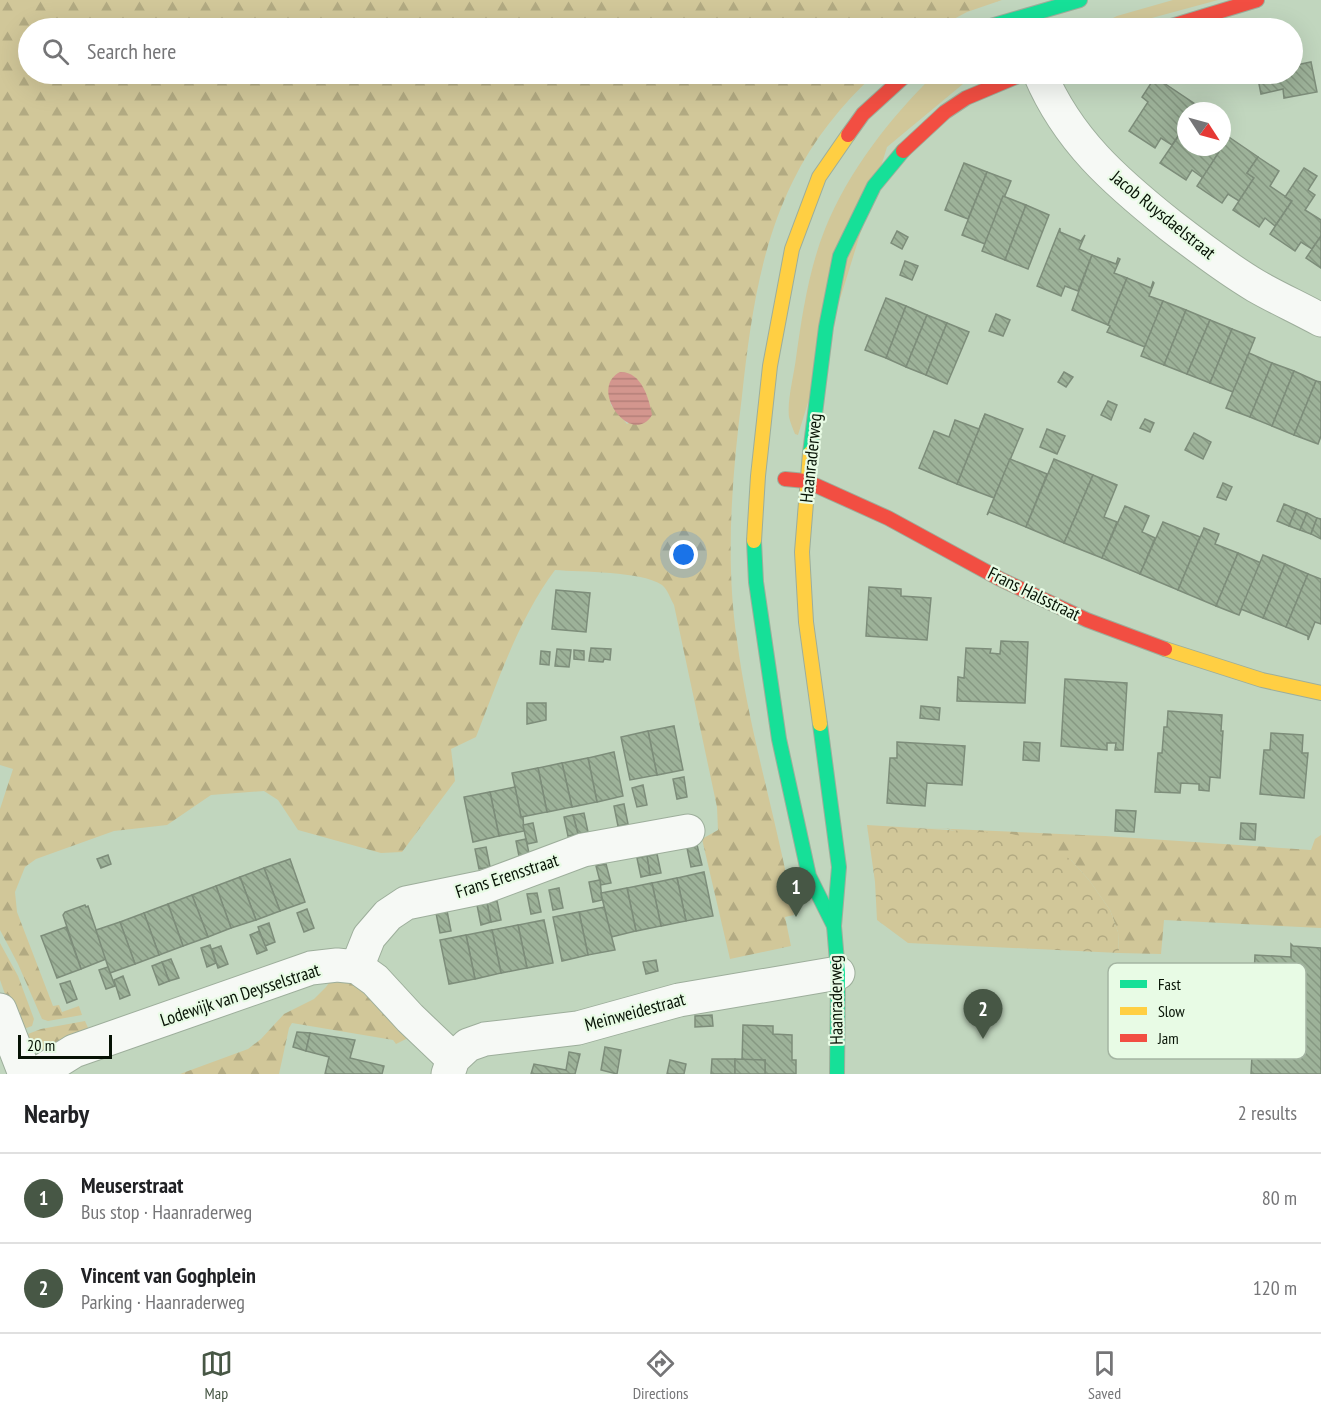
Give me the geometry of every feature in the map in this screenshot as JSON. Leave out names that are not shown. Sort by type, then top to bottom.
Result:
[{"type":"street","points":[[1033,18],[1080,0]]},
{"type":"street","points":[[1198,18],[1257,0]]},
{"type":"street","name":"Haanraderweg","points":[[834,926],[809,876],[779,739],[756,582],[754,532],[758,476],[770,366],[792,249],[819,177],[863,114],[895,84]]},
{"type":"street","name":"Haanraderweg","points":[[837,1074],[838,973],[834,926],[839,867],[806,622],[802,552],[806,481],[826,327],[840,256],[874,186],[908,145],[939,117],[966,98],[999,84]]},
{"type":"street","name":"Jacob Ruysdaelstraat","points":[[1045,84],[1052,100],[1096,161],[1133,195],[1193,243],[1255,285],[1321,320]]},
{"type":"street","name":"Frans Halsstraat","points":[[758,476],[806,481],[888,518],[1000,579],[1087,620],[1176,653],[1262,680],[1321,693]]},
{"type":"street","name":"Frans Erensstraat","points":[[357,967],[369,937],[388,915],[406,903],[484,887],[583,850],[687,831]]},
{"type":"street","name":"Lodewijk van Deysselstraat","points":[[37,1074],[74,1052],[311,968],[337,965],[357,967]]},
{"type":"street","points":[[357,967],[375,980],[451,1066]]},
{"type":"street","name":"Meinweidestraat","points":[[451,1066],[468,1045],[485,1039],[578,1028],[679,1000],[838,973]]},
{"type":"street","points":[[0,1010],[25,1074]]},
{"type":"green space","points":[[0,0],[1002,0],[956,18],[18,18],[18,84],[865,84],[840,110],[819,137],[793,181],[772,232],[753,313],[735,457],[731,518],[733,610],[742,675],[794,915],[785,917],[791,946],[730,959],[702,839],[718,830],[717,807],[674,605],[662,585],[640,577],[555,570],[520,629],[476,737],[451,749],[455,781],[402,852],[381,853],[298,830],[278,800],[264,791],[211,795],[167,825],[114,831],[36,859],[25,867],[15,892],[17,912],[53,1006],[59,1005],[62,1012],[79,1006],[82,1015],[48,1021],[42,1019],[0,930],[0,809],[13,769],[0,765]],"holes":[[[642,387],[650,408],[627,424],[611,405],[610,400]]]},
{"type":"green space","points":[[1173,0],[1218,0],[1152,18],[1113,18]]},
{"type":"green space","points":[[925,84],[963,84],[887,147],[798,435],[795,434],[789,417],[790,395],[807,292],[815,260],[825,229],[846,186],[872,146],[902,108]]},
{"type":"green space","points":[[867,825],[1012,834],[1046,843],[1071,860],[1089,880],[1110,910],[1118,932],[1119,953],[908,943],[877,920],[875,882]]},
{"type":"green space","points":[[886,826],[1105,836],[1311,850],[1315,839],[1321,835],[1321,928],[1164,920],[1161,954],[1119,953],[1118,932],[1110,910],[1089,880],[1071,860],[948,829]]},
{"type":"green space","points":[[0,943],[18,976],[34,1019],[32,1026],[18,1031],[0,980]]},
{"type":"green space","points":[[334,976],[355,983],[410,1037],[396,1044],[393,1040],[292,1023],[279,1074],[180,1074],[248,1049],[261,1039],[284,1014],[314,999]]},
{"type":"green space","points":[[85,1021],[89,1030],[49,1050],[36,1049],[20,1037],[41,1029]]},
{"type":"shaded area","points":[[620,372],[633,376],[643,387],[652,415],[644,423],[634,425],[624,420],[610,402],[608,391],[611,380]]},
{"type":"building","points":[[1311,62],[1317,92],[1284,98],[1283,89],[1261,94],[1259,84],[1303,84],[1303,64]]},
{"type":"building","points":[[1150,84],[1165,84],[1192,102],[1177,102],[1177,138],[1172,145],[1161,138],[1155,148],[1129,131],[1148,102],[1142,97]]},
{"type":"building","points":[[1177,138],[1177,156],[1217,156],[1203,178],[1192,170],[1186,180],[1160,163]]},
{"type":"building","points":[[1231,138],[1258,157],[1247,173],[1254,178],[1239,201],[1228,194],[1222,203],[1197,186],[1216,156],[1231,156]]},
{"type":"building","points":[[1258,157],[1279,171],[1270,186],[1292,201],[1275,226],[1265,218],[1259,227],[1233,210],[1254,178],[1247,173]]},
{"type":"building","points":[[964,163],[987,172],[968,219],[945,210]]},
{"type":"building","points":[[1304,168],[1317,176],[1308,190],[1315,195],[1305,210],[1321,220],[1321,236],[1312,249],[1301,242],[1295,251],[1270,234],[1292,201],[1285,197]]},
{"type":"building","points":[[987,172],[1011,181],[985,244],[962,235]]},
{"type":"building","points":[[1003,196],[1026,205],[1005,260],[982,251]]},
{"type":"building","points":[[1026,205],[1049,215],[1028,269],[1005,260]]},
{"type":"building","points":[[1060,228],[1060,232],[1081,241],[1085,235],[1079,249],[1092,255],[1078,291],[1065,286],[1061,296],[1037,286]]},
{"type":"building","points":[[897,231],[908,237],[902,249],[891,243]]},
{"type":"building","points":[[1321,236],[1321,268],[1306,258]]},
{"type":"building","points":[[1092,255],[1116,264],[1118,258],[1120,259],[1114,273],[1127,278],[1108,325],[1072,310]]},
{"type":"building","points":[[905,261],[918,266],[912,280],[900,275]]},
{"type":"building","points":[[1127,278],[1151,288],[1153,282],[1149,296],[1163,301],[1145,347],[1107,332]]},
{"type":"building","points":[[886,298],[906,306],[886,358],[865,350]]},
{"type":"building","points":[[1163,301],[1186,310],[1164,365],[1141,356]]},
{"type":"building","points":[[906,306],[927,315],[906,367],[886,358]]},
{"type":"building","points":[[1186,310],[1210,320],[1187,374],[1164,365]]},
{"type":"building","points":[[996,314],[1010,320],[1003,336],[989,331]]},
{"type":"building","points":[[927,315],[947,323],[926,375],[906,367]]},
{"type":"building","points":[[1210,320],[1232,329],[1210,383],[1187,374]]},
{"type":"building","points":[[947,323],[969,332],[947,384],[926,375]]},
{"type":"building","points":[[1232,329],[1255,338],[1233,392],[1210,383]]},
{"type":"building","points":[[1249,353],[1272,363],[1250,417],[1226,408]]},
{"type":"building","points":[[1272,363],[1294,371],[1272,426],[1250,417]]},
{"type":"building","points":[[1294,371],[1316,381],[1294,435],[1272,426]]},
{"type":"building","points":[[1064,372],[1073,377],[1066,387],[1058,382]]},
{"type":"building","points":[[1316,381],[1321,382],[1321,436],[1318,444],[1294,435]]},
{"type":"building","points":[[1108,401],[1117,405],[1111,420],[1101,415]]},
{"type":"building","points":[[985,414],[1023,429],[994,498],[957,484]]},
{"type":"building","points":[[1145,419],[1154,423],[1150,432],[1140,428]]},
{"type":"building","points":[[955,420],[979,429],[957,484],[919,468],[934,431],[949,437]]},
{"type":"building","points":[[1047,429],[1065,436],[1057,454],[1040,447]]},
{"type":"building","points":[[1194,433],[1211,442],[1203,459],[1185,450]]},
{"type":"building","points":[[1010,459],[1047,474],[1026,527],[989,512],[987,515]]},
{"type":"building","points":[[1054,459],[1093,475],[1064,543],[1026,527]]},
{"type":"building","points":[[1093,475],[1117,485],[1104,517],[1117,522],[1102,558],[1064,543]]},
{"type":"building","points":[[1223,483],[1232,487],[1226,500],[1217,497]]},
{"type":"building","points":[[1284,504],[1296,509],[1289,526],[1277,521]]},
{"type":"building","points":[[1125,506],[1149,516],[1142,532],[1155,538],[1140,574],[1102,558]]},
{"type":"building","points":[[1296,509],[1307,513],[1300,530],[1289,526]]},
{"type":"building","points":[[1307,513],[1317,518],[1311,534],[1300,530]]},
{"type":"building","points":[[1317,518],[1321,519],[1321,539],[1311,534]]},
{"type":"building","points":[[1163,522],[1200,537],[1178,590],[1140,574]]},
{"type":"building","points":[[1204,528],[1219,534],[1215,544],[1238,553],[1216,606],[1178,590]]},
{"type":"building","points":[[1238,553],[1261,563],[1239,615],[1216,606]]},
{"type":"building","points":[[1263,555],[1285,564],[1263,618],[1241,609]]},
{"type":"building","points":[[1285,564],[1308,574],[1286,627],[1263,618]]},
{"type":"building","points":[[1308,574],[1321,579],[1321,624],[1315,622],[1308,640],[1308,636],[1286,627]]},
{"type":"building","points":[[869,587],[901,589],[901,596],[931,598],[927,640],[866,636]]},
{"type":"building","points":[[556,590],[590,593],[586,632],[552,629]]},
{"type":"building","points":[[1001,641],[1028,642],[1025,703],[957,701],[958,677],[964,678],[966,648],[991,649],[990,653],[1000,654]]},
{"type":"building","points":[[591,648],[611,649],[610,660],[589,661]]},
{"type":"building","points":[[557,649],[571,650],[569,667],[555,666]]},
{"type":"building","points":[[574,650],[584,651],[584,660],[574,659]]},
{"type":"building","points":[[541,651],[550,652],[549,665],[540,664]]},
{"type":"building","points":[[1065,679],[1127,683],[1123,750],[1115,750],[1116,743],[1107,743],[1107,750],[1061,746]]},
{"type":"building","points":[[527,703],[546,703],[546,720],[527,724]]},
{"type":"building","points":[[921,706],[940,708],[939,720],[920,718]]},
{"type":"building","points":[[1168,711],[1222,715],[1220,778],[1210,777],[1209,791],[1199,790],[1199,784],[1181,783],[1180,793],[1155,792],[1158,753],[1162,753]]},
{"type":"building","points":[[674,726],[683,770],[657,775],[648,731]]},
{"type":"building","points":[[648,731],[657,775],[630,780],[621,737]]},
{"type":"building","points":[[1271,733],[1303,735],[1302,753],[1308,753],[1304,798],[1260,794],[1264,750],[1270,750]]},
{"type":"building","points":[[897,742],[965,746],[962,785],[927,783],[925,806],[887,803],[890,758],[897,758]]},
{"type":"building","points":[[1024,742],[1040,743],[1039,761],[1023,760]]},
{"type":"building","points":[[614,752],[623,796],[597,802],[588,758]]},
{"type":"building","points":[[588,758],[597,802],[572,807],[562,763]]},
{"type":"building","points":[[562,763],[572,807],[547,812],[538,768]]},
{"type":"building","points":[[538,768],[547,812],[521,817],[512,773]]},
{"type":"building","points":[[684,777],[687,797],[677,799],[673,779]]},
{"type":"building","points":[[643,785],[647,805],[637,807],[632,788]]},
{"type":"building","points":[[515,787],[521,817],[523,817],[524,831],[499,836],[490,792]]},
{"type":"building","points":[[490,792],[499,836],[473,842],[464,797]]},
{"type":"building","points":[[624,804],[628,824],[618,826],[614,806]]},
{"type":"building","points":[[1116,810],[1136,811],[1134,832],[1115,831]]},
{"type":"building","points":[[584,813],[588,832],[578,834],[573,815]]},
{"type":"building","points":[[573,815],[578,834],[568,836],[564,817]]},
{"type":"building","points":[[533,823],[537,842],[527,844],[523,825]]},
{"type":"building","points":[[1241,823],[1256,824],[1255,840],[1240,839]]},
{"type":"building","points":[[526,839],[530,858],[520,861],[516,841]]},
{"type":"building","points":[[697,845],[702,865],[691,867],[687,848]]},
{"type":"building","points":[[486,847],[490,867],[479,869],[475,849]]},
{"type":"building","points":[[657,854],[661,873],[650,875],[647,856]]},
{"type":"building","points":[[108,855],[111,864],[101,868],[97,859]]},
{"type":"building","points":[[647,856],[650,875],[641,877],[637,858]]},
{"type":"building","points":[[290,859],[305,902],[280,911],[264,868]]},
{"type":"building","points":[[606,864],[611,883],[601,885],[596,866]]},
{"type":"building","points":[[264,868],[280,911],[256,920],[240,877]]},
{"type":"building","points":[[704,872],[713,916],[686,921],[677,878]]},
{"type":"building","points":[[240,877],[256,920],[231,928],[216,886]]},
{"type":"building","points":[[677,878],[686,921],[661,926],[652,883]]},
{"type":"building","points":[[600,880],[602,900],[593,902],[589,882]]},
{"type":"building","points":[[652,883],[661,926],[636,931],[627,888]]},
{"type":"building","points":[[216,886],[231,928],[208,937],[192,895]]},
{"type":"building","points":[[559,888],[563,908],[553,910],[549,890]]},
{"type":"building","points":[[627,888],[636,931],[611,937],[601,893]]},
{"type":"building","points":[[537,893],[541,912],[531,914],[527,894]]},
{"type":"building","points":[[192,895],[208,937],[183,946],[168,904]]},
{"type":"building","points":[[497,901],[501,920],[491,922],[487,903]]},
{"type":"building","points":[[487,903],[491,922],[481,925],[477,905]]},
{"type":"building","points":[[168,904],[183,946],[159,955],[144,913]]},
{"type":"building","points":[[88,906],[106,959],[81,969],[63,915],[65,912]]},
{"type":"building","points":[[604,907],[615,950],[588,955],[579,912]]},
{"type":"building","points":[[307,909],[314,928],[304,932],[297,913]]},
{"type":"building","points":[[447,911],[451,931],[440,933],[436,913]]},
{"type":"building","points":[[579,912],[588,955],[562,961],[553,917]]},
{"type":"building","points":[[144,913],[159,955],[135,964],[120,922]]},
{"type":"building","points":[[544,920],[553,963],[527,968],[518,925]]},
{"type":"building","points":[[120,922],[135,964],[110,973],[96,930]]},
{"type":"building","points":[[269,923],[275,942],[265,946],[258,927]]},
{"type":"building","points":[[518,925],[527,968],[501,973],[492,930]]},
{"type":"building","points":[[66,927],[81,969],[57,978],[41,936]]},
{"type":"building","points":[[492,930],[501,973],[475,979],[466,935]]},
{"type":"building","points":[[259,931],[267,950],[257,954],[250,935]]},
{"type":"building","points":[[466,935],[475,979],[449,984],[440,940]]},
{"type":"building","points":[[1291,944],[1321,948],[1321,1074],[1251,1074],[1252,1059],[1306,1059],[1306,963],[1255,963],[1255,955],[1291,957]]},
{"type":"building","points":[[210,945],[216,963],[207,967],[201,948]]},
{"type":"building","points":[[221,946],[228,964],[218,968],[212,949]]},
{"type":"building","points":[[171,959],[179,978],[169,981],[162,962]]},
{"type":"building","points":[[656,960],[658,971],[646,974],[643,962]]},
{"type":"building","points":[[162,962],[169,981],[159,985],[152,966]]},
{"type":"building","points":[[108,967],[115,986],[106,989],[99,970]]},
{"type":"building","points":[[123,976],[130,995],[120,999],[114,980]]},
{"type":"building","points":[[70,981],[77,999],[67,1003],[60,984]]},
{"type":"building","points":[[712,1015],[713,1026],[695,1027],[695,1016]]},
{"type":"building","points":[[743,1025],[773,1026],[773,1034],[792,1035],[792,1060],[796,1060],[796,1074],[765,1074],[765,1060],[742,1060]]},
{"type":"building","points":[[297,1032],[310,1033],[306,1051],[293,1047]]},
{"type":"building","points":[[310,1033],[355,1040],[350,1058],[384,1066],[382,1074],[325,1074],[329,1057],[306,1051]]},
{"type":"building","points":[[605,1047],[621,1050],[617,1074],[601,1070]]},
{"type":"building","points":[[569,1052],[580,1054],[575,1074],[531,1074],[534,1064],[566,1070]]},
{"type":"building","points":[[712,1059],[735,1059],[735,1074],[711,1074]]},
{"type":"building","points":[[735,1059],[765,1060],[765,1074],[735,1074]]},
{"type":"building","points":[[670,1060],[686,1064],[684,1074],[667,1074]]},
{"type":"traffic: fast","points":[[1018,18],[1080,0]]},
{"type":"traffic: fast","points":[[810,453],[826,327],[840,256],[874,186],[903,151]]},
{"type":"traffic: fast","points":[[754,541],[756,582],[779,739],[809,876],[834,926]]},
{"type":"traffic: fast","points":[[820,724],[839,867],[834,926],[838,973],[837,1074]]},
{"type":"traffic: slow","points":[[754,541],[758,476],[770,366],[792,249],[819,177],[848,135]]},
{"type":"traffic: slow","points":[[810,453],[802,552],[806,622],[820,724]]},
{"type":"traffic: slow","points":[[1165,649],[1262,680],[1321,693]]},
{"type":"traffic: jam","points":[[1198,18],[1257,0]]},
{"type":"traffic: jam","points":[[848,135],[863,114],[896,84]]},
{"type":"traffic: jam","points":[[903,151],[945,112],[966,98],[999,84]]},
{"type":"traffic: jam","points":[[785,479],[806,481],[888,518],[1000,579],[1087,620],[1165,649]]},
{"type":"place","name":"Meuserstraat","points":[[796,917]]},
{"type":"place","name":"Vincent van Goghplein","points":[[983,1039]]}]
